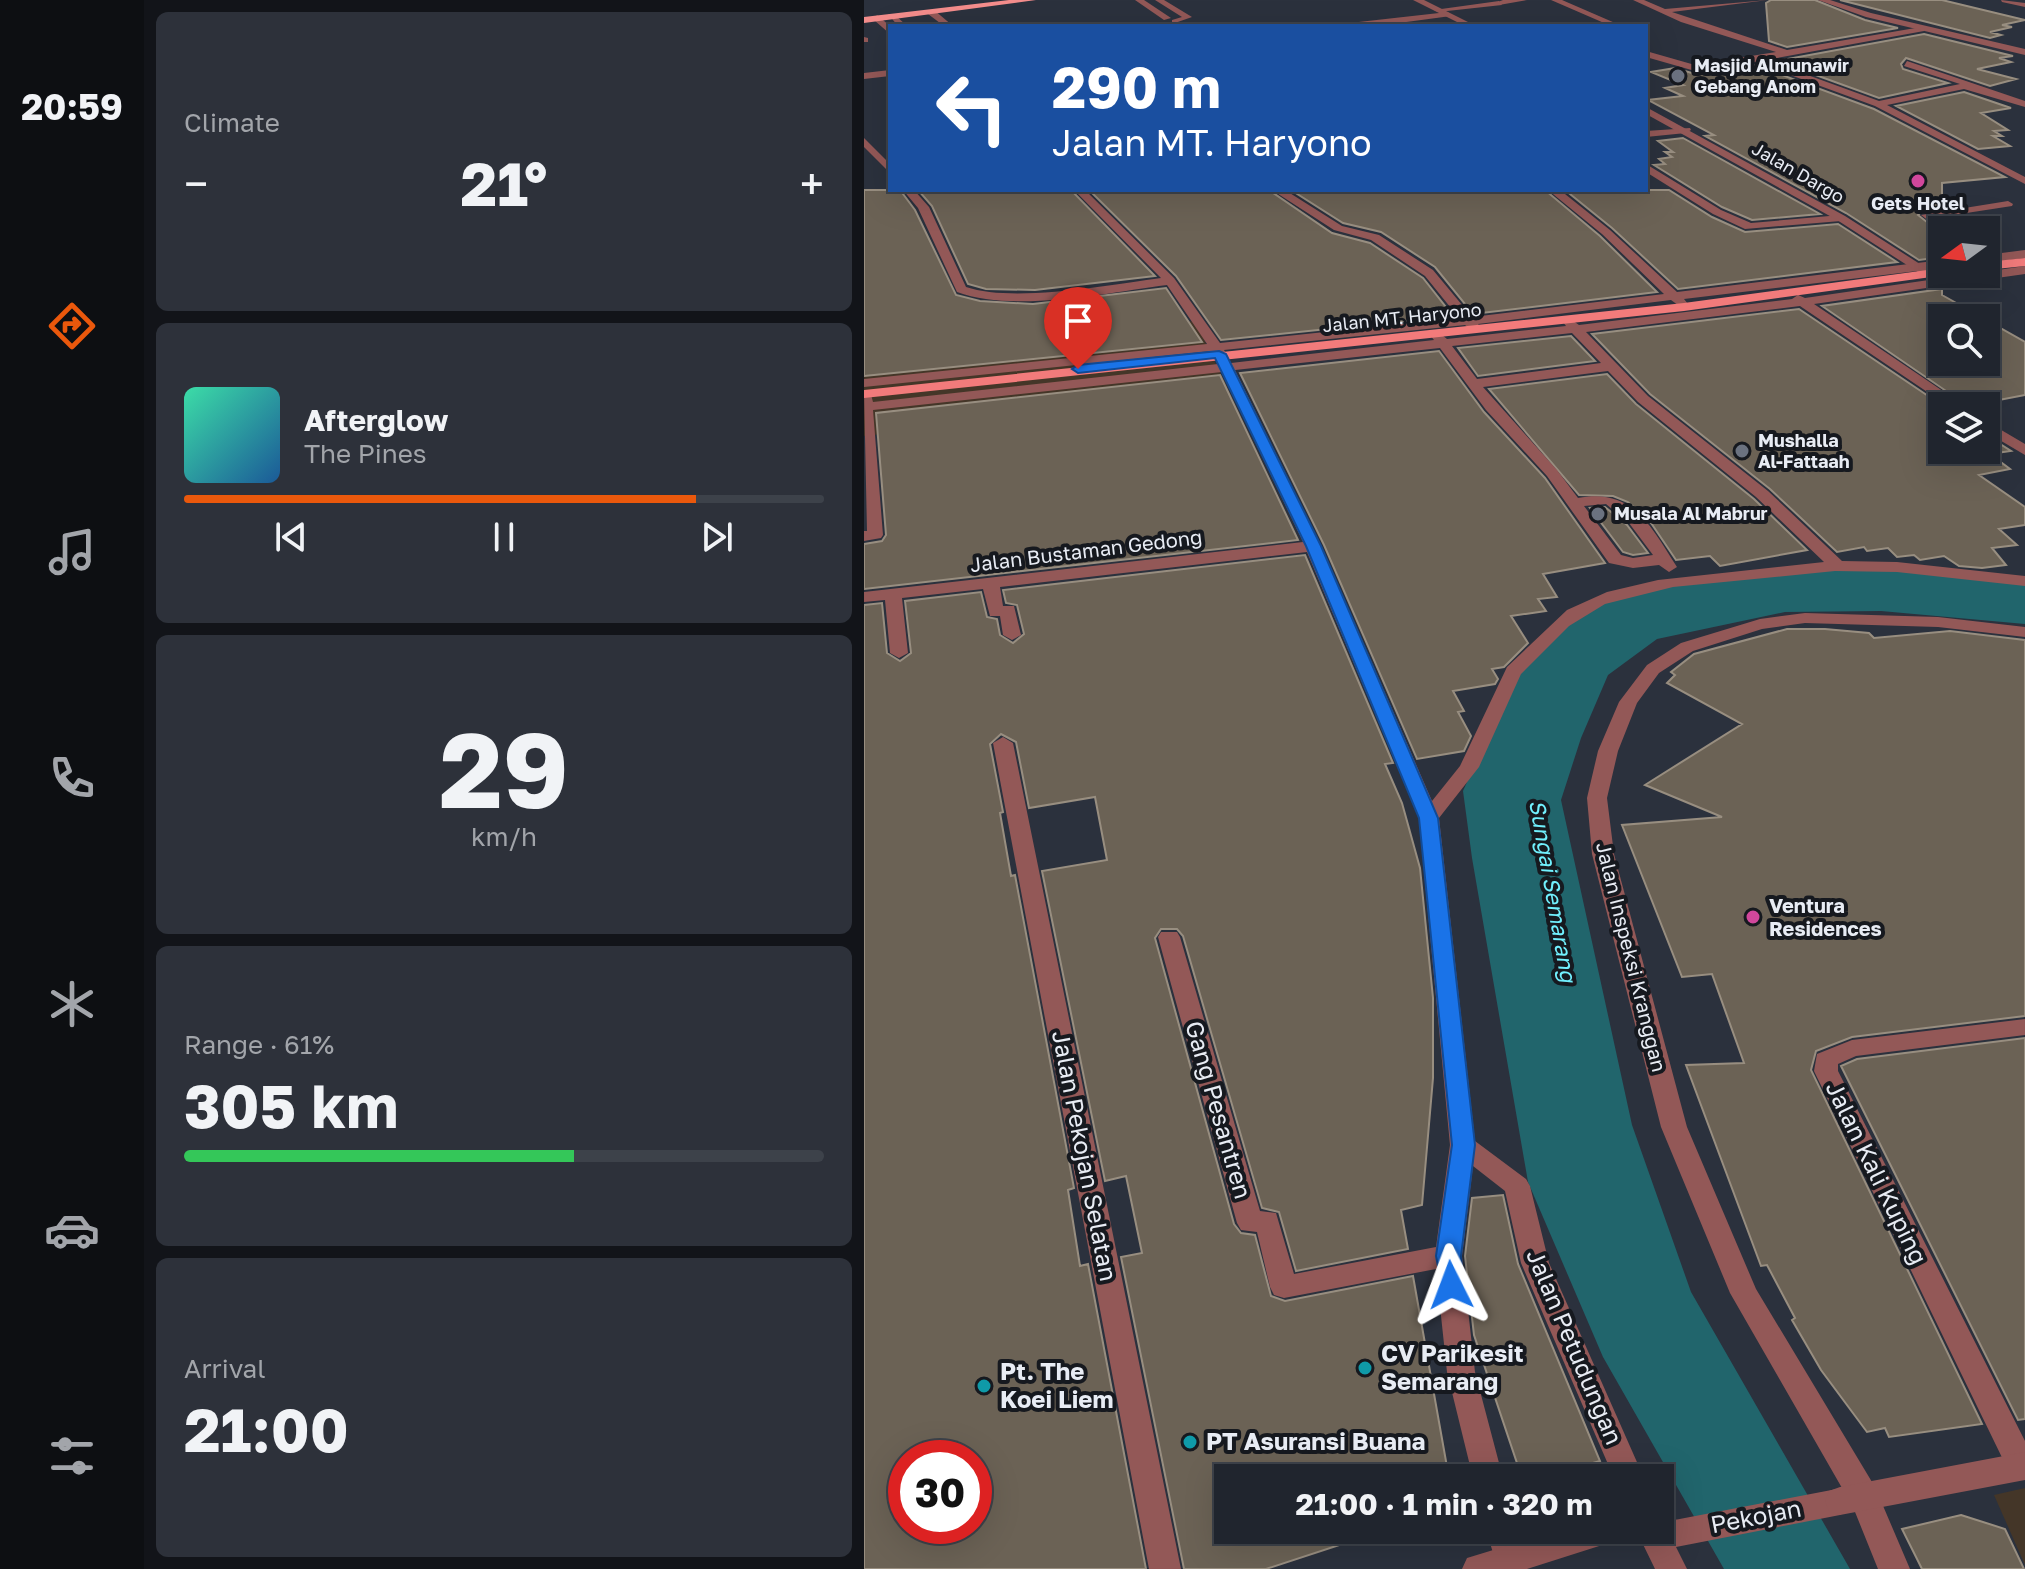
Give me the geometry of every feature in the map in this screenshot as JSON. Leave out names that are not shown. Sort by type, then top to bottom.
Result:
[{"type":"highway","points":[[864,20],[1032,0]]},
{"type":"main road","name":"Jalan MT. Haryono","points":[[864,400],[1048,367],[1440,339],[1472,325],[1571,324],[1680,302],[1788,293],[1928,271]]},
{"type":"street","points":[[1417,0],[1468,24]]},
{"type":"street","points":[[1499,3],[1523,0]]},
{"type":"street","points":[[1555,0],[1613,24]]},
{"type":"street","points":[[1637,0],[1787,53]]},
{"type":"street","points":[[1662,11],[1764,0]]},
{"type":"street","points":[[1822,0],[2025,52]]},
{"type":"street","points":[[2005,0],[2025,5]]},
{"type":"street","points":[[877,18],[888,29]]},
{"type":"street","points":[[1648,55],[1695,68],[1924,28]]},
{"type":"street","points":[[1756,59],[1878,104],[2025,181]]},
{"type":"street","points":[[1878,104],[1971,83],[1907,64]]},
{"type":"street","points":[[864,76],[888,73]]},
{"type":"street","points":[[1964,86],[2025,104]]},
{"type":"street","name":"Jalan Dargo","points":[[1648,111],[1841,218],[1928,270]]},
{"type":"street","points":[[1648,134],[1686,130]]},
{"type":"street","points":[[864,141],[888,168]]},
{"type":"street","points":[[1648,168],[1727,218],[1749,227],[1841,218]]},
{"type":"street","points":[[910,192],[923,207],[961,289],[974,296],[1037,294],[1170,281]]},
{"type":"street","points":[[1081,192],[1170,281],[1220,356],[1313,546],[1429,818],[1463,1145],[1448,1256],[1461,1372],[1484,1464]]},
{"type":"street","points":[[1280,192],[1338,228],[1375,237],[1429,273],[1472,325]]},
{"type":"street","points":[[1556,192],[1606,232],[1680,302]]},
{"type":"street","points":[[1440,339],[1803,302],[2005,265],[2025,254]]},
{"type":"street","points":[[864,536],[875,535],[864,400],[1928,271]]},
{"type":"street","points":[[1788,293],[1937,392]]},
{"type":"street","points":[[1571,324],[1643,399],[1762,494],[1838,566]]},
{"type":"street","points":[[1440,339],[1491,407],[1552,473],[1572,504],[1618,561],[1664,559]]},
{"type":"street","points":[[1475,384],[1612,366]]},
{"type":"street","points":[[864,383],[1048,367]]},
{"type":"street","points":[[2000,434],[2025,451]]},
{"type":"street","points":[[1572,504],[1606,499],[1616,503],[1652,541],[1679,582]]},
{"type":"street","name":"Jalan Bustaman Gedong","points":[[864,597],[1313,546]]},
{"type":"street","points":[[1429,818],[1469,767],[1513,671],[1528,662],[1548,634],[1583,608],[1613,595],[1745,573],[1838,566],[1883,566],[2025,581]]},
{"type":"street","points":[[991,584],[996,612],[1008,610],[1012,635]]},
{"type":"street","points":[[893,595],[899,653]]},
{"type":"street","name":"Jalan Inspeksi Kranggan","points":[[1894,1569],[1852,1499],[1744,1293],[1674,1127],[1603,854],[1597,798],[1608,751],[1628,702],[1653,669],[1687,647],[1760,624],[1805,618],[1938,622],[2025,632]]},
{"type":"street","name":"Jalan Pekojan Selatan","points":[[1003,743],[1165,1569]]},
{"type":"street","name":"Gang Pesantren","points":[[1169,937],[1250,1223],[1267,1220],[1284,1287],[1448,1256]]},
{"type":"street","name":"Jalan Kali Kuping","points":[[2024,1468],[1826,1071],[1826,1060],[1852,1048],[2025,1027]]},
{"type":"street","name":"Jalan Petudungan","points":[[1463,1145],[1517,1186],[1535,1263],[1623,1464]]},
{"type":"street","name":"Pekojan","points":[[1674,1527],[2024,1468]]},
{"type":"street","points":[[1665,1544],[1671,1569]]},
{"type":"street","points":[[1478,1569],[1506,1545]]},
{"type":"lane","points":[[1139,0],[1177,24],[1188,17],[1159,0]]},
{"type":"lane","points":[[1438,10],[1499,3]]},
{"type":"lane","points":[[931,12],[946,24]]},
{"type":"lane","points":[[1392,24],[1448,14]]},
{"type":"lane","points":[[891,16],[901,24]]},
{"type":"lane","points":[[1928,216],[1926,215],[2008,204]]},
{"type":"lane","points":[[1949,212],[1956,216]]},
{"type":"shaded area","points":[[1195,321],[1227,387],[1076,414],[864,436],[864,354]]},
{"type":"shaded area","points":[[2025,1488],[2025,1565],[1994,1495]]},
{"type":"water","name":"Sungai Semarang","points":[[1852,567],[2025,583],[2025,624],[1881,611],[1785,612],[1657,639],[1608,675],[1581,738],[1561,800],[1632,1125],[1691,1292],[1850,1569],[1724,1569],[1674,1481],[1674,1464],[1664,1464],[1603,1357],[1528,1182],[1463,791],[1517,670],[1586,608],[1651,588]]},
{"type":"building","points":[[1771,0],[1815,0],[1865,20],[1898,28],[1787,47],[1769,41],[1766,3]]},
{"type":"building","points":[[1840,0],[1942,0],[2025,20],[2002,25],[2012,27],[1990,32],[2001,35],[1990,38]]},
{"type":"building","points":[[1924,34],[2013,56],[1999,58],[2011,62],[1977,69],[2016,79],[1990,86],[1906,58],[1901,64],[1903,69],[1948,83],[1879,98],[1777,61]]},
{"type":"building","points":[[1755,65],[1874,109],[2005,177],[1942,183],[1942,209],[1918,215],[1928,223],[1928,259],[1919,260],[1846,213],[1705,136],[1714,135],[1648,100],[1683,96],[1665,88],[1683,85],[1651,72],[1675,68],[1695,74]]},
{"type":"building","points":[[1964,92],[2011,108],[1981,113],[2008,130],[1994,131],[2002,136],[1993,136],[2010,146],[1978,149],[1896,106]]},
{"type":"building","points":[[1683,138],[1820,214],[1752,220],[1722,207],[1654,165],[1665,164],[1659,159],[1672,157],[1665,152],[1673,152],[1658,141]]},
{"type":"building","points":[[864,190],[902,192],[915,210],[956,295],[980,301],[1033,304],[1166,288],[1202,342],[864,376]]},
{"type":"building","points":[[1669,190],[1712,217],[1745,232],[1838,224],[1897,262],[1678,289],[1567,192]]},
{"type":"building","points":[[920,192],[1073,192],[1155,276],[1035,290],[986,289],[968,284],[932,206]]},
{"type":"building","points":[[1091,192],[1272,192],[1332,233],[1370,243],[1423,278],[1453,316],[1221,340],[1176,276]]},
{"type":"building","points":[[1294,192],[1547,192],[1600,236],[1657,292],[1473,314],[1435,267],[1381,232],[1343,223]]},
{"type":"building","points":[[1942,289],[1942,295],[1958,304],[1928,304],[1928,376],[2000,376],[2000,328],[2025,342],[2025,395],[2000,400],[2000,392],[1948,392],[1822,306]]},
{"type":"building","points":[[1799,309],[1928,396],[1928,464],[2000,464],[2000,462],[2010,469],[1979,475],[2025,507],[2025,525],[1999,529],[2017,545],[1992,548],[2006,565],[1982,568],[1959,566],[1944,556],[1920,560],[1914,555],[1897,557],[1888,548],[1867,551],[1864,547],[1837,552],[1770,489],[1650,394],[1592,334]]},
{"type":"building","points":[[1571,336],[1595,361],[1478,376],[1458,348]]},
{"type":"building","points":[[1439,351],[1484,412],[1545,478],[1605,563],[1543,574],[1557,597],[1538,599],[1546,611],[1511,616],[1528,643],[1504,667],[1492,669],[1498,679],[1495,684],[1453,691],[1464,711],[1458,712],[1471,736],[1464,751],[1417,759],[1324,545],[1240,373]]},
{"type":"building","points":[[1607,374],[1636,404],[1754,499],[1807,550],[1720,566],[1710,556],[1676,560],[1651,523],[1628,502],[1613,496],[1579,495],[1489,389]]},
{"type":"building","points":[[1220,375],[1298,540],[864,589],[864,544],[882,541],[886,535],[876,413]]},
{"type":"building","points":[[2000,444],[2011,451],[2000,453]]},
{"type":"building","points":[[1605,507],[1627,525],[1648,553],[1633,555],[1623,552],[1590,508]]},
{"type":"building","points":[[1305,555],[1393,763],[1385,764],[1402,803],[1420,868],[1433,998],[1433,1078],[1422,1205],[1401,1210],[1408,1249],[1296,1271],[1279,1212],[1262,1208],[1183,936],[1177,929],[1161,929],[1155,938],[1234,1224],[1241,1233],[1255,1235],[1271,1296],[1285,1301],[1413,1276],[1447,1464],[1214,1464],[1214,1544],[1342,1544],[1266,1569],[1184,1569],[1121,1257],[1142,1253],[1126,1176],[1105,1181],[1042,871],[1107,860],[1095,797],[1029,808],[1016,742],[1001,734],[990,744],[1003,812],[1000,813],[1011,876],[1015,875],[1074,1188],[1068,1190],[1080,1266],[1088,1264],[1146,1569],[864,1569],[864,605],[882,603],[887,653],[900,661],[911,653],[905,601],[981,592],[987,617],[997,619],[1000,635],[1013,643],[1024,634],[1017,605],[1006,603],[1003,590]]},
{"type":"building","points":[[1787,629],[1869,633],[1874,638],[1950,631],[2025,640],[2025,1016],[1852,1037],[1816,1051],[1811,1070],[1982,1424],[1889,1437],[1885,1428],[1867,1432],[1821,1370],[1792,1320],[1795,1318],[1767,1265],[1761,1266],[1686,1065],[1744,1063],[1712,974],[1682,977],[1622,825],[1722,817],[1645,785],[1742,724],[1667,683],[1675,675],[1671,672],[1694,654]]},
{"type":"building","points":[[2025,1038],[2025,1419],[2018,1420],[1841,1066],[1857,1059]]},
{"type":"building","points":[[1503,1195],[1518,1264],[1600,1461],[1589,1464],[1517,1464],[1474,1335],[1465,1256],[1472,1198]]},
{"type":"building","points":[[1961,1515],[2005,1529],[2024,1569],[1922,1569],[1902,1529]]},
{"type":"place","name":"Masjid Almunawir Gebang Anom","points":[[1678,76]]},
{"type":"place","name":"Gets Hotel","points":[[1918,181]]},
{"type":"place","name":"Mushalla Al-Fattaah","points":[[1742,451]]},
{"type":"place","name":"Musala Al Mabrur","points":[[1598,514]]},
{"type":"place","name":"Ventura Residences","points":[[1753,917]]},
{"type":"place","name":"CV Parikesit Semarang","points":[[1365,1368]]},
{"type":"place","name":"Pt. The Koei Liem","points":[[984,1386]]},
{"type":"place","name":"PT Asuransi Buana","points":[[1190,1442]]},
{"type":"route","points":[[1078,369],[1219,354],[1313,546],[1429,818],[1463,1145],[1448,1256],[1451,1285]]}]
